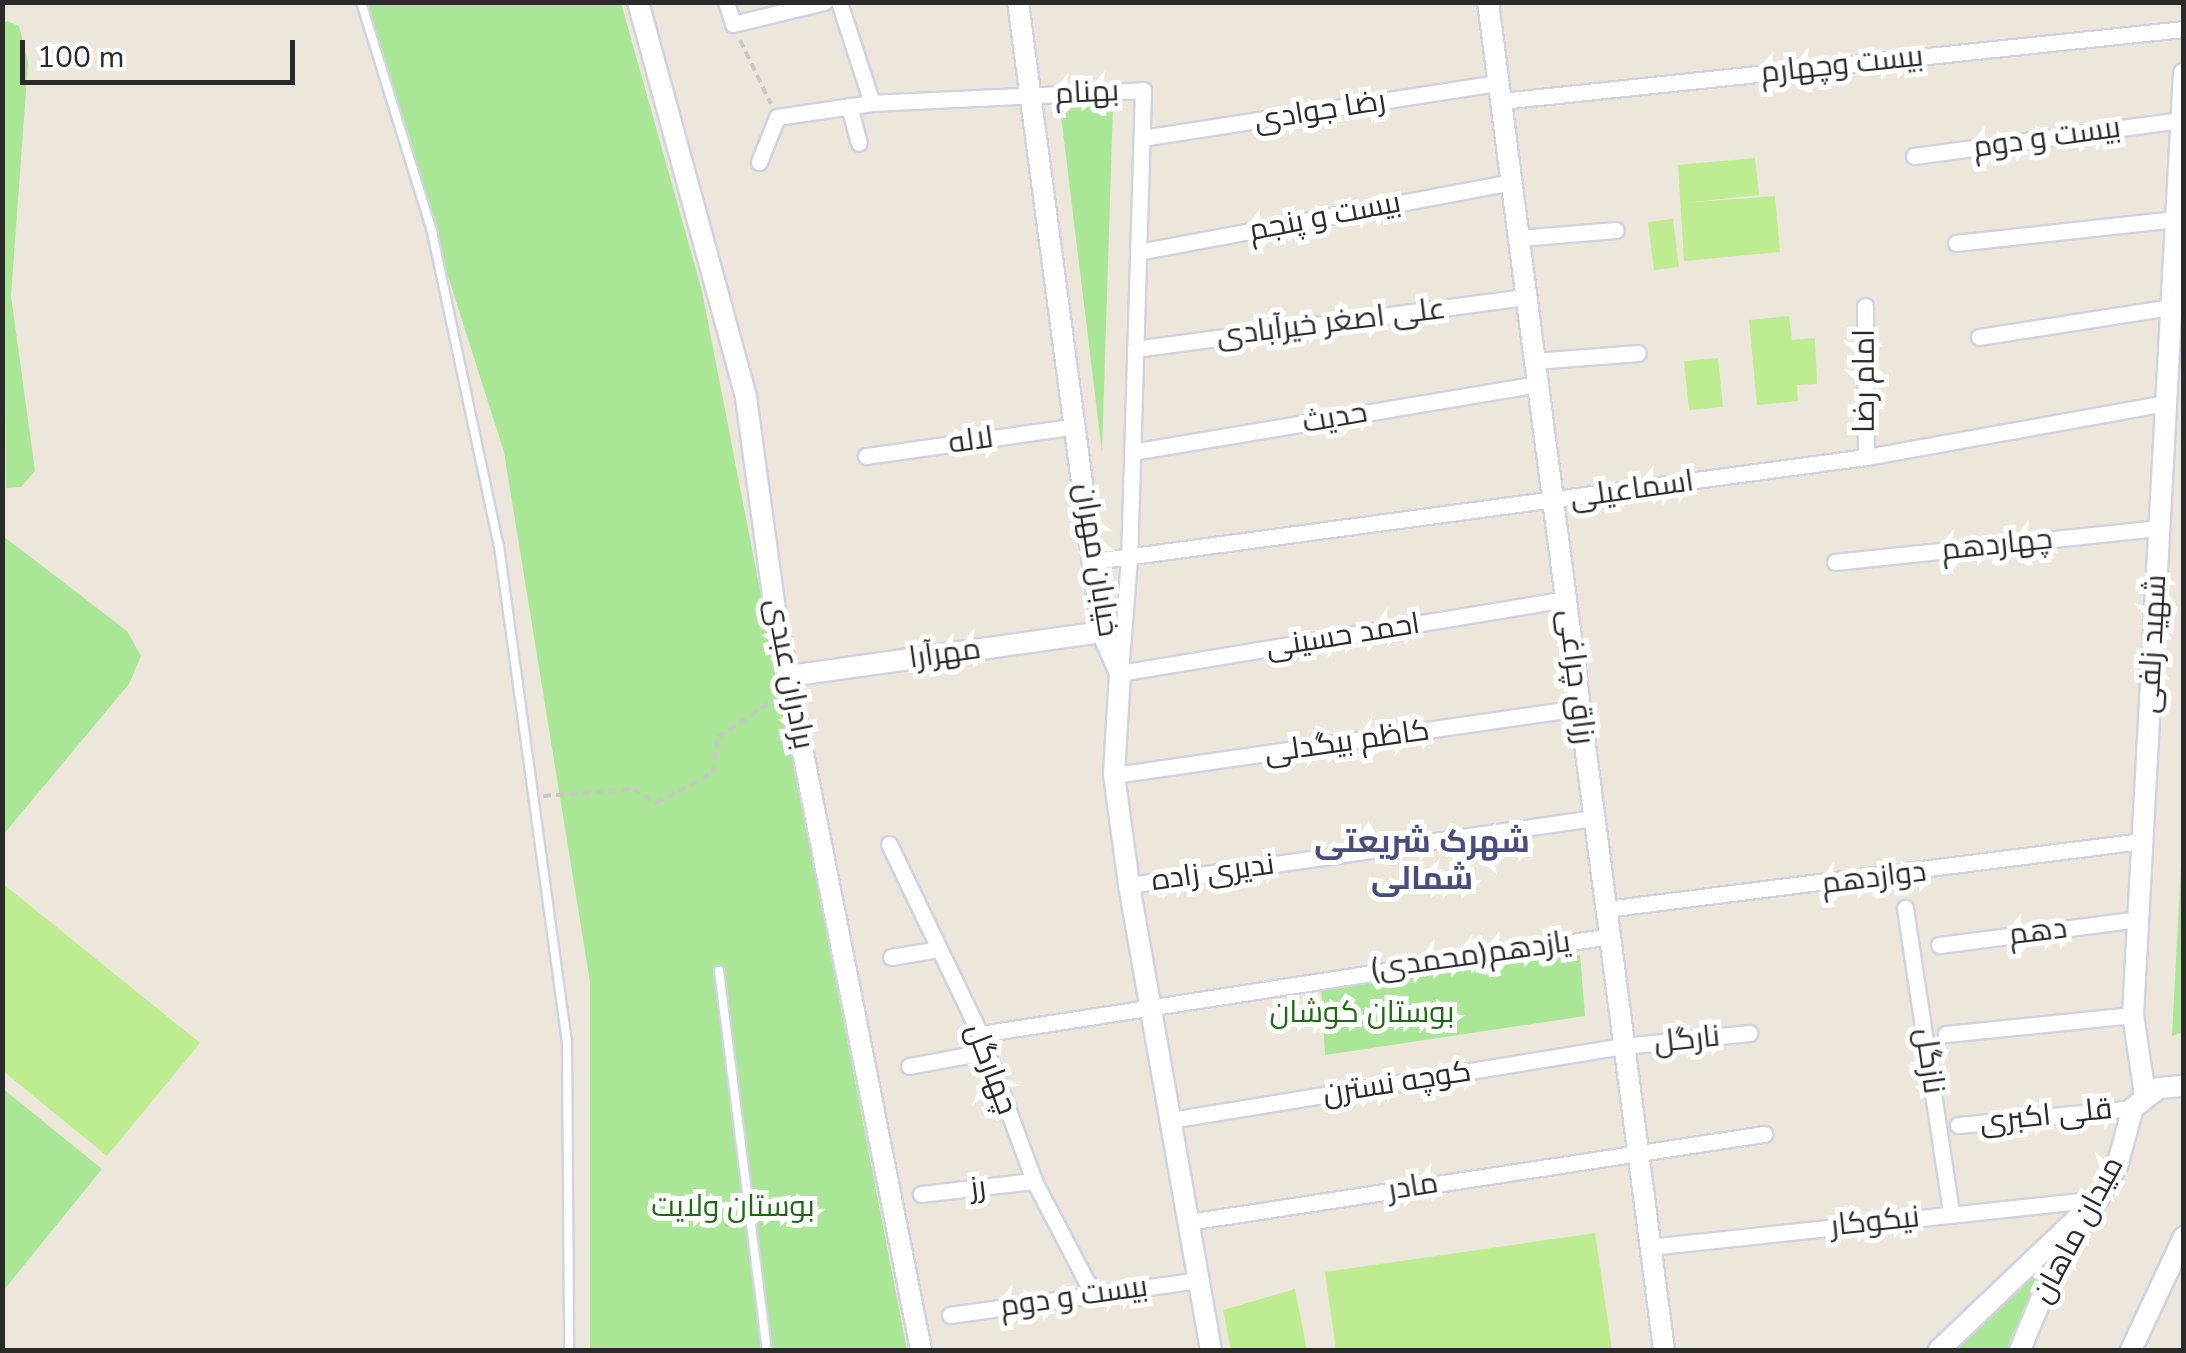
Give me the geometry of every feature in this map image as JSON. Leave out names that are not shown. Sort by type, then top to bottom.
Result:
[{"type":"main road","name":"برادران عبدی","points":[[638,2],[746,398],[775,611],[921,1350]]},
{"type":"main road","name":"خیابان مهران","points":[[1018,2],[1102,632],[1120,673],[1114,775],[1129,885],[1211,1350]]},
{"type":"main road","name":"رزاق چراغی","points":[[1488,2],[1664,1350]]},
{"type":"main road","name":"شهید زلفی","points":[[2146,1097],[2132,1015],[2184,72]]},
{"type":"main road","name":"مهرآرا","points":[[789,676],[1102,632]]},
{"type":"main road","points":[[2146,1097],[2184,1066]]},
{"type":"main road","points":[[2146,1097],[2184,1086]]},
{"type":"main road","name":"میدان ماهان","points":[[2020,1350],[2051,1275],[2100,1199],[2146,1097]]},
{"type":"main road","points":[[1939,1350],[2055,1236],[2100,1199]]},
{"type":"main road","points":[[2131,1350],[2184,1237]]},
{"type":"main road","points":[[2144,1323],[2152,1350]]},
{"type":"street","points":[[726,2],[733,24],[766,9],[824,2]]},
{"type":"street","points":[[840,2],[872,103]]},
{"type":"street","name":"بیست وچهارم","points":[[1500,92],[2184,29]]},
{"type":"street","name":"بهنام","points":[[777,117],[872,103],[1143,90],[1142,138]]},
{"type":"street","name":"رضا جوادی","points":[[1142,138],[1500,92]]},
{"type":"street","points":[[849,106],[859,143]]},
{"type":"street","points":[[759,162],[777,117]]},
{"type":"street","name":"بیست و دوم","points":[[1914,156],[2181,120]]},
{"type":"street","points":[[1120,673],[1129,560],[1142,138]]},
{"type":"street","name":"بیست و پنجم","points":[[1138,252],[1512,182]]},
{"type":"street","points":[[1956,243],[2176,219]]},
{"type":"street","points":[[1519,238],[1616,230]]},
{"type":"street","name":"علی اصغر خیرآبادی","points":[[1135,348],[1527,297]]},
{"type":"street","name":"امام رضا","points":[[1865,306],[1866,457]]},
{"type":"street","points":[[1979,337],[2171,307]]},
{"type":"street","points":[[1535,361],[1638,354]]},
{"type":"street","name":"حدیث","points":[[1132,452],[1538,384]]},
{"type":"street","name":"اسماعیلی","points":[[1095,561],[1129,560],[1866,457],[2166,403]]},
{"type":"street","name":"لاله","points":[[866,456],[1076,426]]},
{"type":"street","name":"چهاردهم","points":[[1834,562],[2159,528]]},
{"type":"street","name":"احمد حسینی","points":[[1120,673],[1566,599]]},
{"type":"street","name":"کاظم بیگدلی","points":[[1114,775],[1580,708]]},
{"type":"street","name":"ندیری زاده","points":[[1129,885],[1594,818]]},
{"type":"street","name":"دوازدهم","points":[[1606,909],[2142,841]]},
{"type":"street","name":"چهارگل","points":[[889,844],[980,1034],[1034,1181],[1094,1294]]},
{"type":"street","name":"نازگل","points":[[1905,908],[1951,1213]]},
{"type":"street","name":"دهم","points":[[1939,944],[2138,919]]},
{"type":"street","name":"یازدهم(محمدی)","points":[[1153,1004],[1610,936]]},
{"type":"street","points":[[890,957],[939,948]]},
{"type":"street","points":[[980,1034],[1153,1004]]},
{"type":"street","points":[[1946,1034],[2132,1015]]},
{"type":"street","name":"نارگل","points":[[1624,1046],[1749,1034]]},
{"type":"street","name":"کوچه نسترن","points":[[1171,1120],[1624,1046]]},
{"type":"street","points":[[910,1066],[984,1052]]},
{"type":"street","name":"قلی اکبری","points":[[1958,1125],[2146,1097]]},
{"type":"street","name":"مادر","points":[[1188,1222],[1764,1134]]},
{"type":"street","name":"رز","points":[[922,1194],[1034,1181]]},
{"type":"street","name":"نیکوکار","points":[[1650,1247],[2100,1199]]},
{"type":"street","name":"بیست و دوم","points":[[950,1315],[1198,1280]]},
{"type":"lane","points":[[361,2],[432,232],[499,546],[567,1040],[569,1350]]},
{"type":"lane","points":[[719,971],[767,1350]]},
{"type":"path","points":[[733,24],[777,117]]},
{"type":"path","points":[[533,797],[633,790],[656,804],[712,773],[718,737],[778,697]]},
{"type":"green space","name":"بوستان ولایت","points":[[361,3],[621,3],[702,291],[907,1350],[590,1350],[590,982],[504,452]]},
{"type":"green space","points":[[7,21],[19,26],[28,63],[11,296],[35,471],[21,487],[6,488],[2,25]]},
{"type":"green space","points":[[1113,104],[1102,452],[1060,107]]},
{"type":"green space","points":[[1755,158],[1759,195],[1684,203],[1775,196],[1780,252],[1684,261],[1678,165]]},
{"type":"green space","points":[[1673,219],[1679,267],[1654,270],[1648,222]]},
{"type":"green space","points":[[1789,316],[1792,340],[1815,338],[1817,384],[1797,385],[1798,401],[1757,405],[1749,320]]},
{"type":"green space","points":[[1718,358],[1723,407],[1689,410],[1684,361]]},
{"type":"green space","points":[[3,536],[127,631],[141,656],[129,684],[3,835]]},
{"type":"green space","points":[[2183,830],[2183,1032],[2172,1036]]},
{"type":"green space","points":[[2,883],[200,1043],[107,1156],[3,1071]]},
{"type":"green space","name":"بوستان کوشان","points":[[1580,955],[1585,1016],[1325,1055],[1321,983]]},
{"type":"green space","points":[[2,1088],[102,1169],[3,1291],[2,1290]]},
{"type":"green space","points":[[1595,1233],[1612,1350],[1336,1350],[1325,1272]]},
{"type":"green space","points":[[2061,1247],[2007,1350],[1957,1350]]},
{"type":"green space","points":[[1295,1289],[1307,1350],[1231,1350],[1223,1310]]},
{"type":"district","name":"شهرک شریعتی شمالی","points":[[1422,862]]}]
